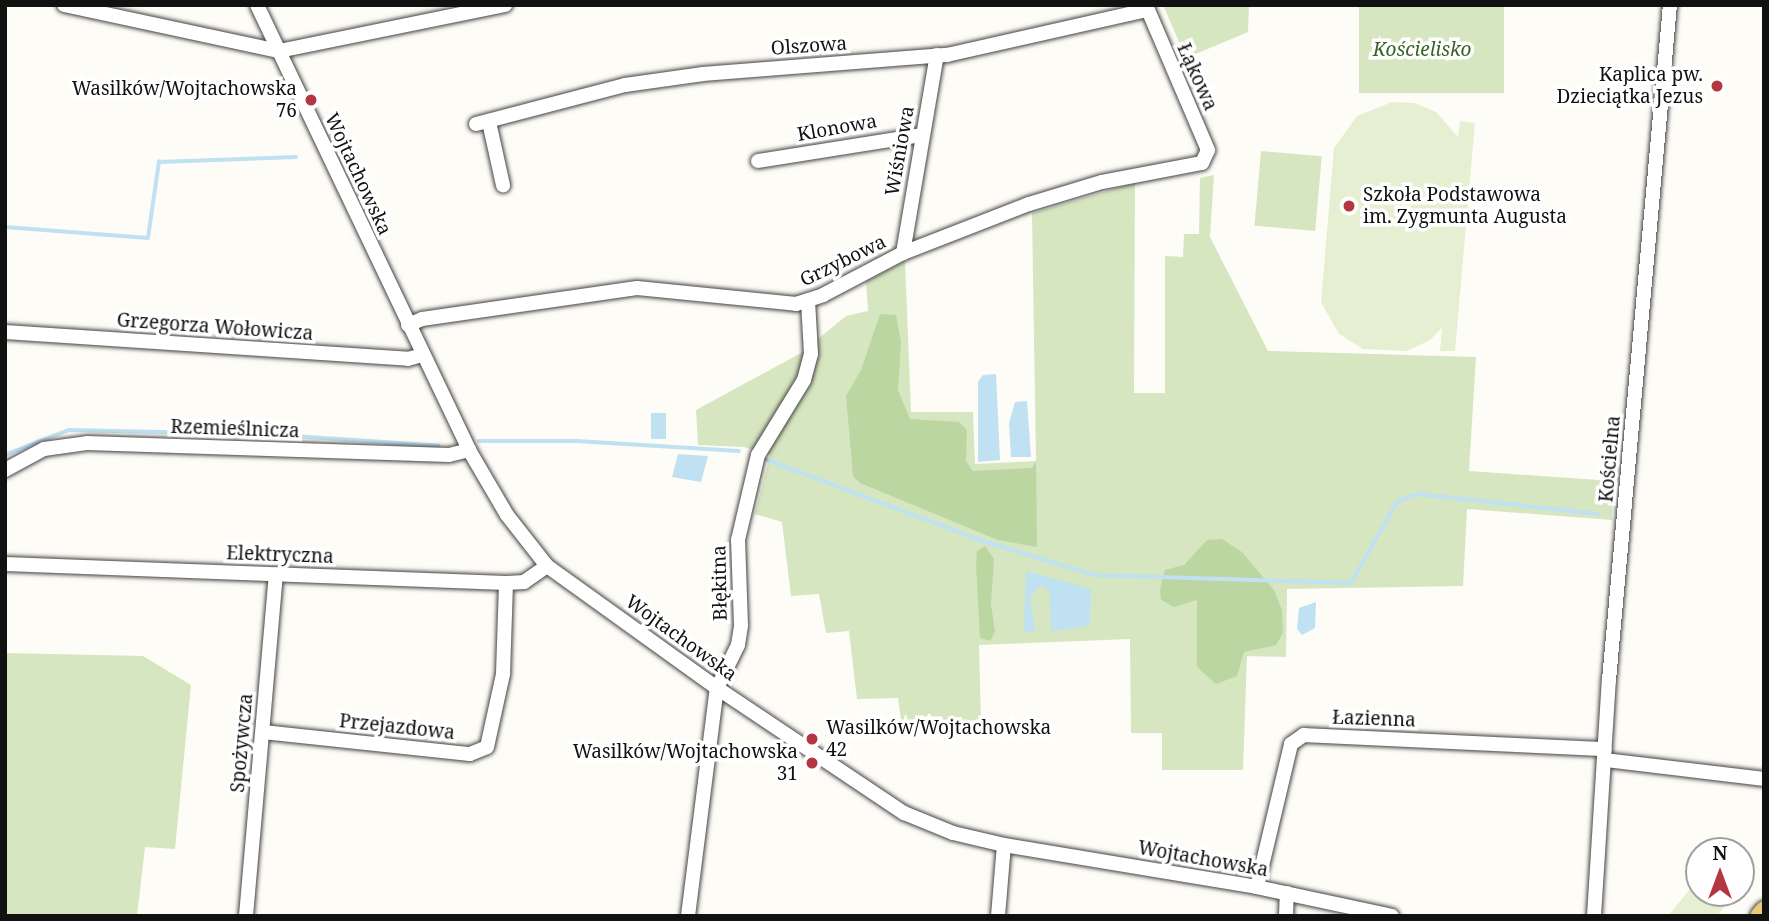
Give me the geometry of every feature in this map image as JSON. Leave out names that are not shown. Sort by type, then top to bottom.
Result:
[{"type":"main road","points":[[1759,916],[1764,910]]},
{"type":"street","points":[[64,5],[279,51],[505,5]]},
{"type":"street","name":"Wojtachowska","points":[[257,5],[469,450],[507,515],[547,566],[717,688],[904,813],[953,833],[1004,845],[1257,887],[1392,916]]},
{"type":"street","name":"Kościelna","points":[[1594,916],[1605,755],[1670,5]]},
{"type":"street","name":"Olszowa","points":[[503,184],[482,123],[625,85],[703,74],[937,55],[1147,8]]},
{"type":"street","name":"Łąkowa","points":[[1147,8],[1208,150],[1202,163]]},
{"type":"street","name":"Wiśniowa","points":[[902,253],[937,55]]},
{"type":"street","name":"Klonowa","points":[[758,161],[922,135]]},
{"type":"street","name":"Grzybowa","points":[[408,325],[436,317],[636,288],[802,302],[902,253],[1041,200],[1102,182],[1202,163]]},
{"type":"street","name":"Błękitna","points":[[688,916],[717,688],[738,645],[738,540],[753,471],[762,447],[797,395],[809,363],[802,302]]},
{"type":"street","name":"Grzegorza Wołowicza","points":[[5,332],[408,359],[422,355]]},
{"type":"street","name":"Rzemieślnicza","points":[[5,470],[44,449],[87,443],[449,455],[469,450]]},
{"type":"street","name":"Elektryczna","points":[[5,564],[506,583],[524,582],[547,566]]},
{"type":"street","name":"Spożywcza","points":[[246,916],[276,574]]},
{"type":"street","name":"Przejazdowa","points":[[263,732],[470,754],[487,747],[503,674],[506,583]]},
{"type":"street","name":"Łazienna","points":[[1257,887],[1291,744],[1304,735],[1605,755],[1764,779]]},
{"type":"street","points":[[998,916],[1004,845]]},
{"type":"street","points":[[1286,916],[1287,893]]},
{"type":"green space","points":[[1163,5],[1249,5],[1248,32],[1186,58]]},
{"type":"green space","name":"Kościelisko","points":[[1359,5],[1504,5],[1504,93],[1359,93]]},
{"type":"green space","points":[[1392,102],[1414,103],[1436,112],[1458,137],[1460,121],[1475,123],[1455,351],[1440,351],[1442,328],[1430,340],[1407,351],[1363,349],[1339,334],[1321,302],[1334,148],[1357,116]]},
{"type":"green space","points":[[1261,151],[1322,156],[1315,231],[1254,226]]},
{"type":"green space","points":[[1214,175],[1210,237],[1268,351],[1476,357],[1469,471],[1613,481],[1612,520],[1467,509],[1463,586],[1287,589],[1286,657],[1247,656],[1243,770],[1162,770],[1162,733],[1131,733],[1130,639],[979,645],[981,720],[902,726],[898,698],[857,699],[849,631],[826,633],[819,594],[791,596],[782,522],[755,514],[770,455],[744,447],[698,445],[696,410],[801,353],[846,316],[868,311],[866,281],[905,261],[911,412],[973,412],[975,464],[1036,461],[1032,213],[1135,183],[1134,393],[1165,393],[1165,256],[1183,257],[1184,234],[1199,234],[1200,178]]},
{"type":"green space","points":[[880,314],[896,315],[901,342],[898,390],[910,419],[959,422],[967,430],[966,461],[973,471],[1032,468],[1036,461],[1037,547],[998,540],[860,483],[853,476],[846,396],[861,370]]},
{"type":"green space","points":[[1222,539],[1242,552],[1274,590],[1282,610],[1283,633],[1276,645],[1244,652],[1237,676],[1216,684],[1197,667],[1197,600],[1174,607],[1161,600],[1160,589],[1165,570],[1184,565],[1207,540]]},
{"type":"green space","points":[[985,546],[994,559],[991,604],[995,632],[990,641],[980,638],[976,565],[977,551]]},
{"type":"green space","points":[[5,653],[143,656],[191,685],[175,849],[145,847],[137,916],[5,916]]},
{"type":"green space","points":[[1685,895],[1685,907],[1724,907],[1717,916],[1668,916]]},
{"type":"water","points":[[996,374],[1000,460],[978,462],[978,382],[983,375]]},
{"type":"water","points":[[1027,401],[1031,457],[1011,457],[1009,423],[1015,402]]},
{"type":"water","points":[[651,413],[666,413],[666,439],[651,439]]},
{"type":"water","points":[[678,454],[708,456],[701,482],[672,477]]},
{"type":"water","points":[[1026,571],[1091,589],[1090,622],[1084,627],[1051,631],[1050,591],[1040,585],[1030,598],[1035,632],[1024,632]]},
{"type":"water","points":[[1316,602],[1315,628],[1302,635],[1297,629],[1299,608]]},
{"type":"waterway","points":[[5,227],[148,238],[159,162],[296,157]]},
{"type":"waterway","points":[[5,455],[69,430],[265,434],[439,446]]},
{"type":"waterway","points":[[479,441],[577,441],[739,451]]},
{"type":"waterway","points":[[762,458],[977,539],[1094,575],[1351,583],[1397,502],[1418,494],[1598,514]]},
{"type":"place","name":"Kaplica pw. Dzieciątka Jezus","points":[[1717,86]]},
{"type":"place","name":"Wasilków/Wojtachowska 76","points":[[311,100]]},
{"type":"place","name":"Szkoła Podstawowa im. Zygmunta Augusta","points":[[1349,206]]},
{"type":"place","name":"Wasilków/Wojtachowska 42","points":[[812,739]]},
{"type":"place","name":"Wasilków/Wojtachowska 31","points":[[812,763]]}]
